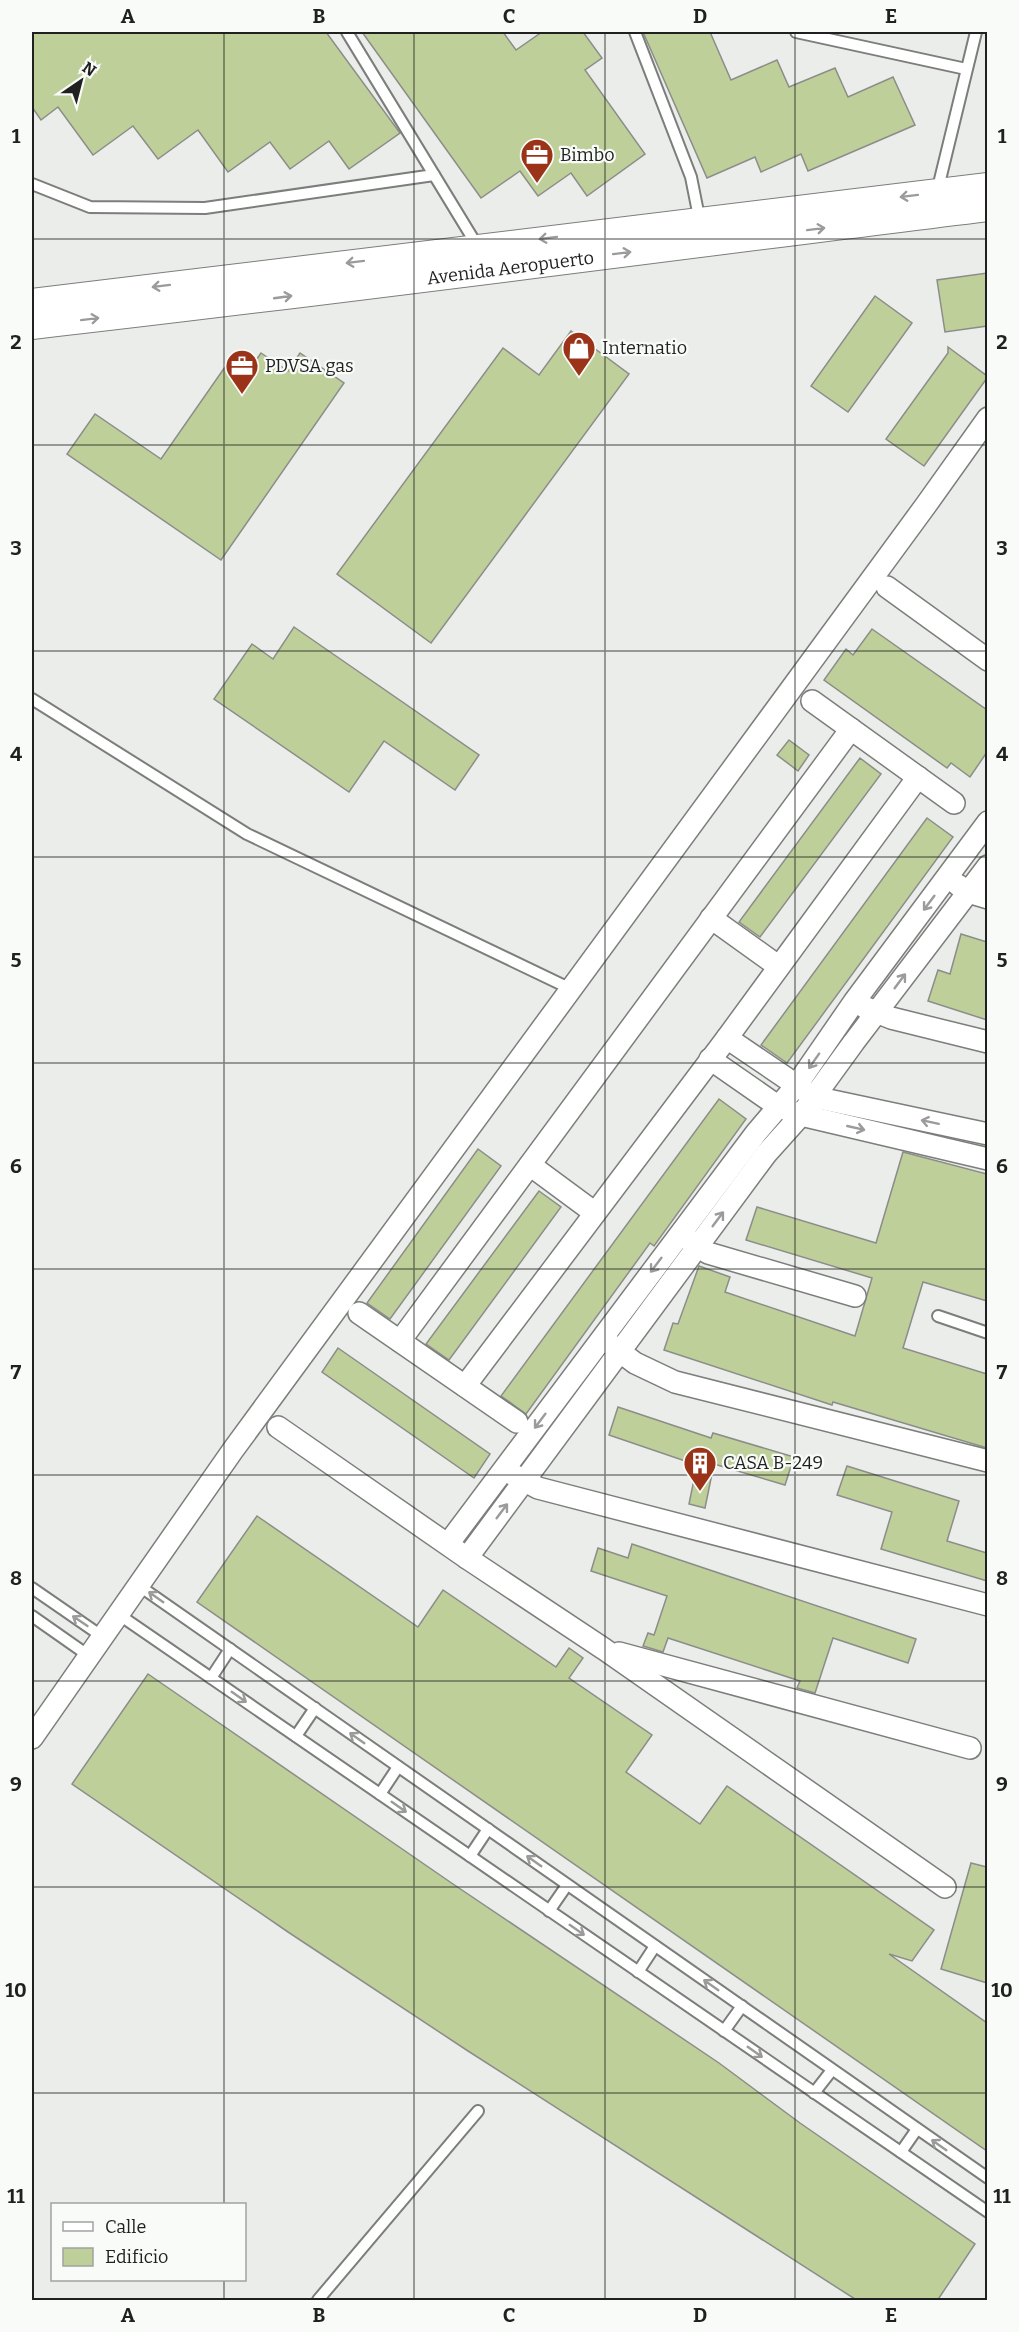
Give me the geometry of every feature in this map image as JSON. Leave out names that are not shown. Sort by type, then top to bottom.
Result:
[{"type":"street","name":"Avenida Aeropuerto","points":[[701,232],[937,192],[987,186]]},
{"type":"street","name":"Avenida Aeropuerto","points":[[32,302],[483,258],[701,232],[987,208]]},
{"type":"street","name":"Avenida Aeropuerto","points":[[32,326],[259,300],[483,258]]},
{"type":"street","points":[[32,1738],[247,1431],[920,515],[987,418]]},
{"type":"street","points":[[886,587],[987,660]]},
{"type":"street","points":[[812,701],[954,803]]},
{"type":"street","points":[[400,1341],[851,729]]},
{"type":"street","points":[[465,1386],[727,1038],[918,777]]},
{"type":"street","points":[[448,1544],[756,1133],[796,1086],[854,1002],[987,822]]},
{"type":"street","points":[[467,1558],[766,1154],[801,1115],[876,1013],[978,895],[987,866]]},
{"type":"street","points":[[947,879],[978,895]]},
{"type":"street","points":[[711,918],[778,966]]},
{"type":"street","points":[[854,1002],[876,1013],[987,1042]]},
{"type":"street","points":[[727,1038],[814,1097],[987,1134]]},
{"type":"street","points":[[710,1059],[779,1107],[801,1115],[987,1159]]},
{"type":"street","points":[[530,1164],[595,1213]]},
{"type":"street","points":[[680,1234],[708,1253],[855,1296]]},
{"type":"street","points":[[359,1313],[517,1422]]},
{"type":"street","points":[[602,1337],[657,1375],[675,1382],[987,1461]]},
{"type":"street","points":[[278,1427],[467,1558],[604,1649],[945,1887]]},
{"type":"street","points":[[504,1469],[537,1488],[987,1605]]},
{"type":"street","points":[[604,1649],[970,1748]]},
{"type":"lane","points":[[347,32],[483,258]]},
{"type":"lane","points":[[635,32],[691,177],[701,232]]},
{"type":"lane","points":[[796,32],[966,69]]},
{"type":"lane","points":[[937,192],[976,32]]},
{"type":"lane","points":[[32,184],[90,207],[205,208],[434,175]]},
{"type":"lane","points":[[32,699],[247,834],[571,989]]},
{"type":"lane","points":[[938,1317],[987,1333]]},
{"type":"lane","points":[[138,1585],[987,2178]]},
{"type":"lane","points":[[32,1588],[103,1637]]},
{"type":"lane","points":[[118,1614],[814,2093],[986,2208]]},
{"type":"lane","points":[[32,1616],[89,1656]]},
{"type":"lane","points":[[212,1678],[230,1649]]},
{"type":"lane","points":[[296,1736],[315,1708]]},
{"type":"lane","points":[[380,1794],[398,1767]]},
{"type":"lane","points":[[470,1856],[488,1829]]},
{"type":"lane","points":[[549,1911],[567,1885]]},
{"type":"lane","points":[[638,1972],[655,1946]]},
{"type":"lane","points":[[724,2031],[741,2006]]},
{"type":"lane","points":[[814,2093],[832,2070]]},
{"type":"lane","points":[[318,2301],[478,2111]]},
{"type":"lane","points":[[901,2152],[917,2129]]},
{"type":"building","points":[[32,32],[326,32],[400,133],[349,169],[329,141],[290,169],[270,142],[228,172],[198,130],[158,159],[133,126],[93,155],[58,107],[41,120],[32,107]]},
{"type":"building","points":[[362,32],[503,32],[516,50],[542,32],[583,32],[602,58],[585,70],[645,154],[587,196],[571,173],[538,196],[520,171],[481,198]]},
{"type":"building","points":[[643,32],[710,32],[731,80],[777,60],[789,87],[835,68],[848,97],[893,77],[915,125],[808,171],[801,154],[761,172],[755,157],[707,178]]},
{"type":"building","points":[[987,273],[987,326],[945,332],[937,280]]},
{"type":"building","points":[[875,296],[912,323],[848,412],[811,386]]},
{"type":"building","points":[[571,331],[629,374],[431,643],[337,574],[503,348],[539,375]]},
{"type":"building","points":[[948,347],[987,378],[924,466],[886,439],[948,353]]},
{"type":"building","points":[[261,353],[288,371],[300,353],[344,383],[221,560],[67,454],[95,414],[161,459],[234,354],[252,366]]},
{"type":"building","points":[[294,627],[479,755],[455,790],[384,741],[349,792],[214,699],[252,644],[273,659]]},
{"type":"building","points":[[872,629],[987,710],[987,752],[970,777],[951,763],[947,768],[824,680],[846,649],[853,655]]},
{"type":"building","points":[[789,740],[809,755],[798,771],[777,755]]},
{"type":"building","points":[[860,758],[881,774],[760,937],[739,922]]},
{"type":"building","points":[[927,818],[953,837],[787,1063],[761,1045]]},
{"type":"building","points":[[961,934],[987,942],[987,1020],[928,1001],[938,970],[950,974]]},
{"type":"building","points":[[719,1099],[746,1119],[654,1246],[650,1243],[526,1414],[501,1396]]},
{"type":"building","points":[[478,1149],[501,1166],[390,1319],[367,1303]]},
{"type":"building","points":[[903,1152],[987,1174],[987,1301],[923,1282],[903,1348],[987,1374],[987,1448],[833,1402],[832,1405],[664,1350],[673,1323],[678,1324],[699,1266],[730,1277],[725,1292],[855,1336],[872,1278],[746,1240],[757,1207],[876,1243]]},
{"type":"building","points":[[539,1191],[561,1207],[449,1360],[426,1344]]},
{"type":"building","points":[[338,1348],[490,1454],[474,1478],[322,1372]]},
{"type":"building","points":[[618,1407],[711,1438],[713,1433],[794,1457],[785,1485],[714,1464],[705,1508],[689,1504],[697,1465],[609,1435]]},
{"type":"building","points":[[847,1466],[959,1501],[947,1541],[987,1553],[987,1581],[881,1549],[892,1512],[837,1495]]},
{"type":"building","points":[[257,1516],[418,1627],[443,1590],[556,1667],[569,1648],[583,1658],[569,1678],[652,1735],[626,1772],[700,1824],[727,1786],[934,1930],[912,1961],[889,1954],[987,2023],[987,2151],[197,1602]]},
{"type":"building","points":[[632,1544],[916,1639],[908,1663],[833,1638],[815,1693],[797,1688],[800,1681],[668,1638],[663,1652],[643,1646],[648,1633],[654,1635],[667,1596],[591,1571],[598,1548],[628,1558]]},
{"type":"building","points":[[148,1674],[453,1884],[719,2063],[800,2123],[975,2244],[937,2301],[858,2301],[468,2051],[288,1932],[72,1784]]},
{"type":"building","points":[[971,1863],[987,1867],[987,1983],[941,1969]]},
{"type":"place","name":"Bimbo","points":[[537,184]]},
{"type":"place","name":"Internatio","points":[[579,377]]},
{"type":"place","name":"PDVSA gas","points":[[242,395]]},
{"type":"place","name":"CASA B-249","points":[[700,1492]]}]
